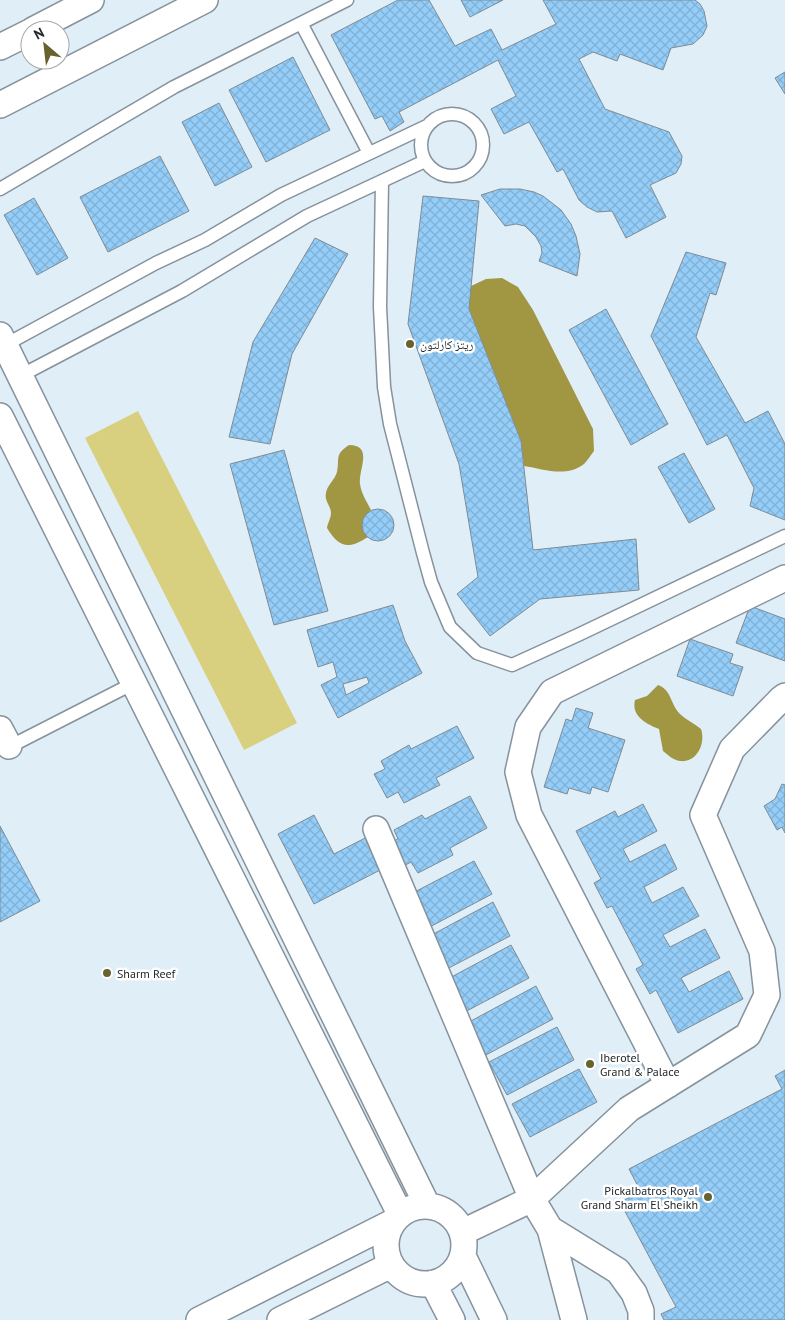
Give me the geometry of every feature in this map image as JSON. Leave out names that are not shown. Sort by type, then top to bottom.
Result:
[{"type":"street","points":[[53,20],[92,0]]},
{"type":"street","points":[[0,105],[205,0]]},
{"type":"street","points":[[0,47],[20,37]]},
{"type":"street","points":[[2,340],[427,1205]]},
{"type":"street","points":[[0,416],[134,682],[396,1218]]},
{"type":"street","points":[[668,1084],[529,815],[518,772],[528,727],[552,692],[785,578]]},
{"type":"street","points":[[396,1218],[388,1232],[385,1243],[386,1255],[391,1265],[404,1279],[423,1284],[433,1283],[450,1275],[456,1268],[463,1244],[532,1199],[629,1109],[748,1035],[767,995],[762,951],[704,815],[732,749],[785,696]]},
{"type":"street","points":[[376,829],[532,1199],[550,1230],[574,1320]]},
{"type":"street","points":[[199,1320],[417,1206],[427,1205],[445,1210],[459,1224],[463,1244],[494,1320]]},
{"type":"street","points":[[550,1230],[618,1271],[634,1293],[641,1311],[641,1320]]},
{"type":"street","points":[[280,1320],[391,1265]]},
{"type":"street","points":[[433,1283],[452,1320]]},
{"type":"lane","points":[[0,189],[174,87],[347,0]]},
{"type":"lane","points":[[301,23],[369,153]]},
{"type":"lane","points":[[2,340],[205,240],[281,195],[427,126],[437,117],[457,114],[473,122],[479,130],[482,139],[482,148],[477,162],[469,170],[458,175],[442,174],[434,170],[425,161],[420,145],[422,135],[427,126]]},
{"type":"lane","points":[[20,376],[182,291],[307,216],[425,161]]},
{"type":"lane","points":[[382,181],[380,307],[384,387],[390,424],[431,582],[450,627],[477,653],[512,664],[580,634],[785,536]]},
{"type":"lane","points":[[3,742],[134,682]]},
{"type":"shaded area","points":[[502,278],[518,287],[533,310],[593,429],[594,451],[584,464],[570,471],[562,472],[524,466],[521,441],[469,309],[471,286],[486,279]]},
{"type":"shaded area","points":[[138,411],[297,723],[244,750],[85,438]]},
{"type":"shaded area","points":[[349,445],[357,446],[363,454],[360,484],[371,510],[365,516],[363,523],[363,530],[368,537],[355,544],[345,545],[336,540],[327,528],[331,513],[326,496],[328,487],[337,472],[339,454]]},
{"type":"shaded area","points":[[658,685],[666,690],[680,714],[701,729],[701,746],[691,759],[680,761],[663,751],[659,729],[641,719],[635,711],[635,700],[647,696]]},
{"type":"building","points":[[398,0],[429,0],[455,46],[491,29],[502,50],[556,24],[543,0],[695,0],[700,4],[704,11],[707,26],[703,35],[693,44],[671,48],[663,70],[620,54],[617,61],[593,52],[579,59],[605,109],[669,132],[682,156],[681,164],[676,173],[650,185],[666,217],[626,238],[612,211],[597,212],[579,200],[563,169],[557,172],[529,122],[504,134],[491,109],[516,96],[498,60],[399,112],[404,122],[390,131],[382,116],[375,119],[331,35]]},
{"type":"building","points":[[461,0],[503,0],[470,17]]},
{"type":"building","points":[[293,57],[330,130],[266,162],[229,90]]},
{"type":"building","points":[[785,72],[785,94],[775,78]]},
{"type":"building","points":[[219,103],[252,167],[215,186],[182,122]]},
{"type":"building","points":[[160,156],[189,211],[108,252],[80,197]]},
{"type":"building","points":[[500,189],[520,189],[534,192],[543,196],[561,210],[571,224],[576,236],[580,254],[577,276],[539,261],[542,253],[541,246],[536,237],[525,226],[516,224],[505,226],[481,195]]},
{"type":"building","points":[[423,196],[479,201],[469,309],[521,441],[533,550],[636,539],[639,590],[540,599],[490,636],[457,594],[478,577],[459,464],[408,324]]},
{"type":"building","points":[[34,198],[68,258],[37,275],[4,215]]},
{"type":"building","points":[[315,238],[348,254],[292,354],[270,444],[229,437],[253,342]]},
{"type":"building","points":[[686,252],[726,263],[716,295],[710,293],[696,337],[745,423],[768,411],[785,444],[785,520],[750,506],[754,488],[727,435],[707,445],[651,336]]},
{"type":"building","points":[[606,309],[668,424],[631,445],[569,330]]},
{"type":"building","points":[[284,450],[328,611],[274,625],[230,464]]},
{"type":"building","points":[[684,453],[715,509],[689,523],[658,467]]},
{"type":"building","points":[[378,509],[389,514],[394,525],[389,536],[378,541],[367,536],[362,525],[367,514]]},
{"type":"building","points":[[393,605],[405,641],[422,673],[338,718],[321,685],[337,677],[333,662],[318,667],[307,630]],"holes":[[[367,677],[369,683],[346,695],[343,684]]]},
{"type":"building","points":[[750,606],[785,619],[785,661],[736,643]]},
{"type":"building","points":[[690,639],[733,654],[730,663],[743,667],[733,696],[677,676]]},
{"type":"building","points":[[576,708],[593,713],[588,728],[625,740],[608,792],[592,787],[590,794],[569,788],[567,794],[544,787],[566,719],[572,721]]},
{"type":"building","points":[[457,726],[474,758],[436,778],[440,785],[404,803],[398,792],[387,798],[374,774],[385,769],[381,761],[409,745],[411,749]]},
{"type":"building","points":[[782,784],[785,785],[785,833],[782,827],[777,830],[764,806],[775,799]]},
{"type":"building","points":[[470,796],[487,828],[450,848],[453,855],[418,873],[411,862],[400,868],[388,844],[398,839],[394,830],[422,815],[425,819]]},
{"type":"building","points":[[643,804],[657,831],[623,849],[630,862],[665,844],[677,869],[644,887],[652,903],[683,887],[699,916],[663,935],[670,947],[705,929],[720,958],[681,978],[689,992],[729,971],[743,999],[678,1033],[656,990],[650,994],[636,969],[643,965],[612,906],[607,908],[594,883],[601,879],[576,831],[615,811],[618,817]]},
{"type":"building","points":[[314,815],[334,854],[369,836],[386,867],[314,904],[278,834]]},
{"type":"building","points":[[0,826],[40,901],[0,922]]},
{"type":"building","points":[[474,861],[492,894],[424,930],[407,896]]},
{"type":"building","points":[[493,902],[510,936],[443,971],[426,938]]},
{"type":"building","points":[[511,945],[529,978],[461,1014],[444,981]]},
{"type":"building","points":[[536,986],[553,1019],[486,1055],[469,1022]]},
{"type":"building","points":[[557,1027],[574,1060],[507,1095],[489,1062]]},
{"type":"building","points":[[579,1069],[597,1102],[530,1137],[512,1104]]},
{"type":"building","name":"Pickalbatros Royal Grand Sharm El Sheikh","points":[[785,1070],[785,1320],[664,1320],[661,1314],[676,1307],[620,1202],[641,1192],[629,1169],[782,1089],[775,1076]]},
{"type":"place","name":"ريتز كارلتون","points":[[410,344]]},
{"type":"place","name":"Sharm Reef","points":[[107,973]]},
{"type":"place","name":"Iberotel Grand & Palace","points":[[590,1064]]},
{"type":"place","name":"Pickalbatros Royal Grand Sharm El Sheikh","points":[[708,1197]]}]
